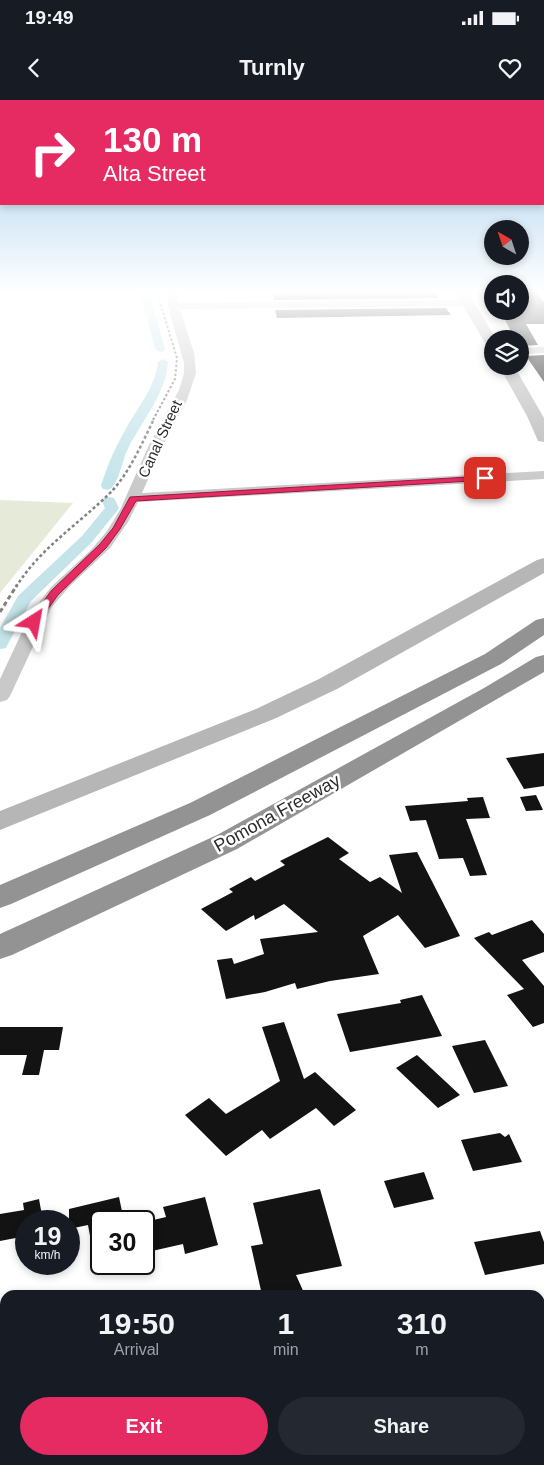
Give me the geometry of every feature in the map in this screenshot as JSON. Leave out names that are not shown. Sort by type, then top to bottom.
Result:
[{"type":"highway","name":"Pomona Freeway","points":[[0,897],[200,809],[493,659],[544,625]]},
{"type":"highway","name":"Pomona Freeway","points":[[0,947],[227,842],[493,693],[544,662]]},
{"type":"highway","points":[[493,693],[544,674]]},
{"type":"street","name":"Canal Street","points":[[0,696],[34,622],[44,606],[61,586],[103,546],[116,529],[133,498],[190,374],[188,356]]},
{"type":"street","points":[[511,375],[535,416],[544,437]]},
{"type":"street","points":[[133,498],[544,475]]},
{"type":"street","points":[[0,821],[265,714],[328,684],[544,564]]},
{"type":"green space","points":[[0,500],[73,503],[0,593]]},
{"type":"building","points":[[529,356],[544,356],[544,382],[529,360]]},
{"type":"building","points":[[544,753],[544,786],[524,789],[506,758]]},
{"type":"building","points":[[536,795],[543,810],[526,811],[520,797]]},
{"type":"building","points":[[483,797],[490,818],[466,819],[487,875],[470,876],[463,858],[439,859],[426,820],[410,821],[405,806],[468,801],[467,798]]},
{"type":"building","points":[[328,837],[349,853],[339,859],[370,882],[380,877],[402,893],[389,855],[417,852],[460,936],[425,948],[398,915],[363,936],[379,974],[330,981],[297,989],[295,983],[265,992],[226,999],[217,960],[232,958],[234,964],[264,954],[260,939],[318,932],[284,904],[255,920],[254,915],[226,931],[201,909],[233,892],[229,889],[251,877],[255,881],[285,865],[280,861]]},
{"type":"building","points":[[532,920],[544,934],[544,952],[522,960],[544,986],[544,1023],[533,1027],[507,995],[524,989],[474,938],[489,932],[492,935]]},
{"type":"building","points":[[422,995],[442,1036],[350,1052],[337,1014],[401,1003],[400,1000]]},
{"type":"building","points":[[284,1022],[304,1079],[315,1072],[356,1110],[334,1126],[316,1108],[270,1139],[262,1130],[226,1156],[185,1115],[209,1098],[226,1114],[280,1081],[262,1027]]},
{"type":"building","points":[[0,1027],[63,1027],[59,1050],[44,1050],[39,1075],[22,1075],[27,1055],[0,1055]]},
{"type":"building","points":[[485,1040],[508,1086],[474,1093],[452,1046]]},
{"type":"building","points":[[417,1055],[460,1095],[438,1108],[396,1068]]},
{"type":"building","points":[[500,1133],[505,1137],[509,1134],[522,1162],[473,1171],[461,1140]]},
{"type":"building","points":[[424,1172],[434,1199],[394,1208],[384,1181]]},
{"type":"building","points":[[320,1189],[342,1266],[296,1275],[303,1290],[261,1290],[251,1246],[263,1244],[253,1203]]},
{"type":"building","points":[[119,1197],[122,1210],[90,1210],[90,1236],[88,1225],[80,1227],[80,1210],[69,1209]]},
{"type":"building","points":[[205,1197],[218,1245],[185,1254],[183,1244],[155,1250],[155,1220],[166,1217],[163,1207]]},
{"type":"building","points":[[39,1199],[41,1210],[24,1210],[23,1203]]},
{"type":"building","points":[[15,1212],[15,1238],[0,1241],[0,1214]]},
{"type":"building","points":[[540,1231],[544,1242],[544,1264],[485,1275],[474,1242]]},
{"type":"waterway","points":[[108,486],[130,432],[151,398],[160,379],[163,362]]},
{"type":"waterway","points":[[0,644],[24,599],[87,539],[112,508],[109,501]]},
{"type":"railway","points":[[153,420],[175,379],[176,356]]},
{"type":"railway","points":[[16,587],[36,560],[99,504],[118,484],[135,457],[154,419]]},
{"type":"railway","points":[[0,612],[17,585]]},
{"type":"route","points":[[34,622],[54,593],[103,546],[116,529],[133,498],[485,478]]}]
